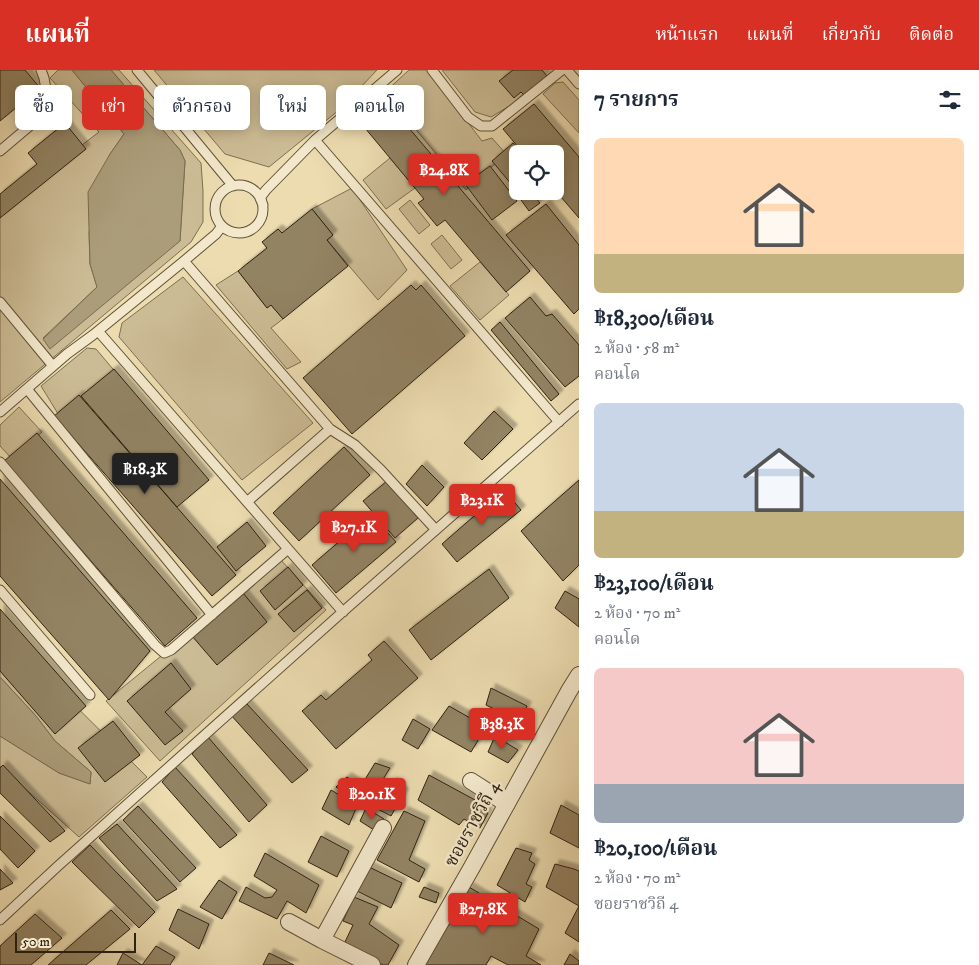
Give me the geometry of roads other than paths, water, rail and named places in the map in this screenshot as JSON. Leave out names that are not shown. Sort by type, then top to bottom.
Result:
[{"type":"street","name":"ซอยราชวิถี 4","points":[[416,965],[579,675]]},
{"type":"street","points":[[471,781],[507,804]]},
{"type":"street","points":[[322,940],[383,828]]},
{"type":"street","points":[[289,922],[372,965]]},
{"type":"lane","points":[[0,151],[39,118],[48,100],[41,70]]},
{"type":"lane","points":[[137,70],[234,186]]},
{"type":"lane","points":[[260,198],[315,140],[397,70]]},
{"type":"lane","points":[[432,70],[468,117],[481,126],[492,126],[562,70]]},
{"type":"lane","points":[[567,70],[579,84]]},
{"type":"lane","points":[[315,140],[559,422]]},
{"type":"lane","points":[[241,185],[256,191],[263,205],[261,220],[256,226],[243,233],[228,231],[222,226],[215,214],[215,206],[221,193],[227,188],[234,186],[241,185]]},
{"type":"lane","points":[[0,412],[53,366],[184,261],[216,234],[222,226]]},
{"type":"lane","points":[[184,261],[330,429],[355,446],[381,470],[436,530]]},
{"type":"lane","points":[[0,302],[53,366]]},
{"type":"lane","points":[[98,331],[343,612]]},
{"type":"lane","points":[[27,389],[212,615]]},
{"type":"lane","points":[[0,920],[343,612],[579,404]]},
{"type":"lane","points":[[246,502],[330,429]]},
{"type":"lane","points":[[0,462],[155,644],[164,652],[171,650],[288,549]]},
{"type":"lane","points":[[0,590],[90,694]]}]
